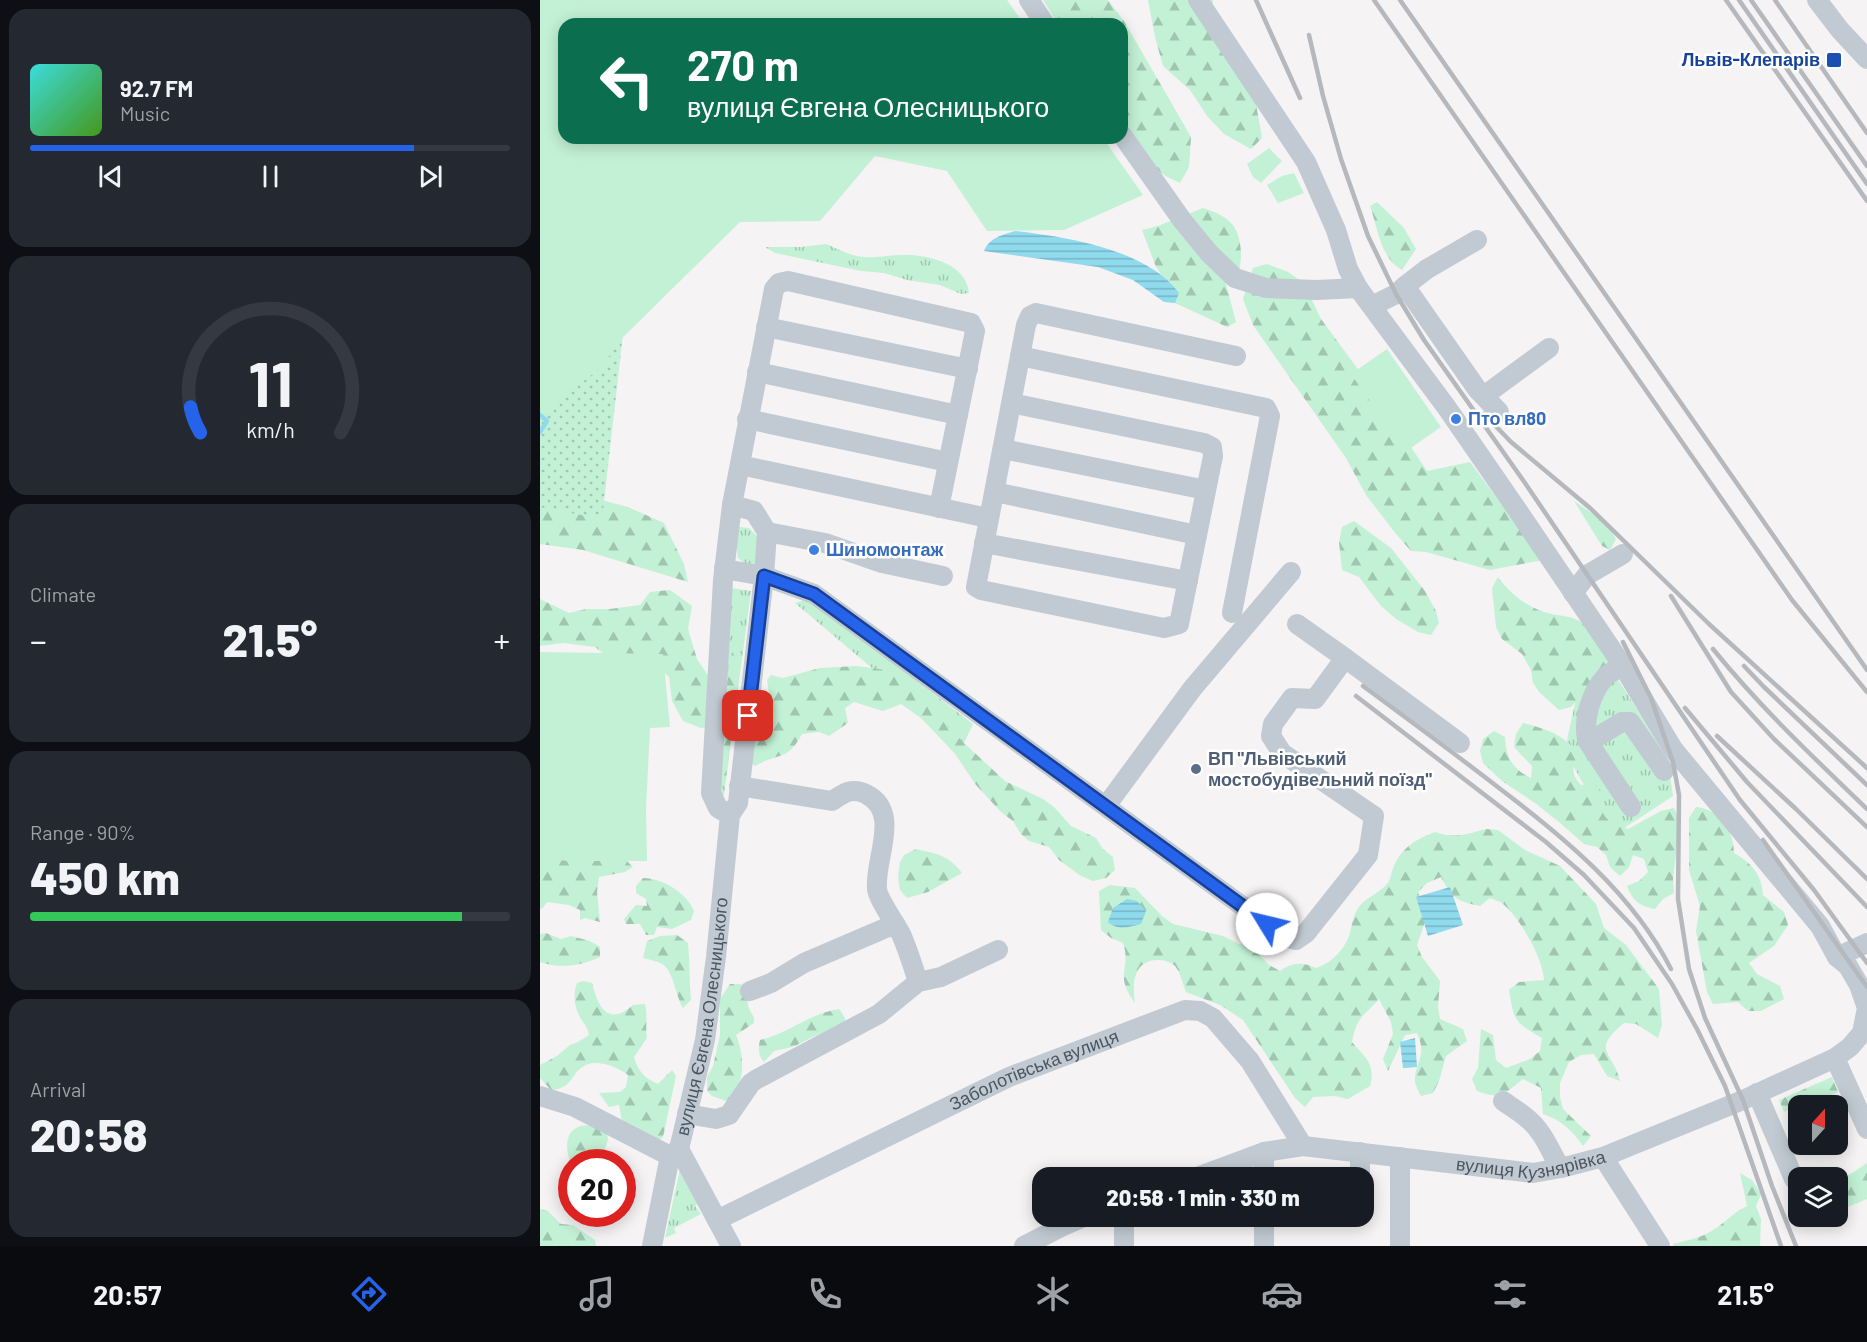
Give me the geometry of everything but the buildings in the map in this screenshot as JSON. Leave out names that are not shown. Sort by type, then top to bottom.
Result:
[{"type":"street","points":[[1029,0],[1041,18]]},
{"type":"street","points":[[1198,0],[1306,162],[1336,230],[1348,269],[1358,288],[1459,426],[1573,592],[1623,666],[1672,749],[1820,926],[1838,957],[1848,966],[1859,985],[1867,1008],[1862,1033],[1852,1046],[1867,1129]]},
{"type":"street","points":[[1817,0],[1840,30],[1867,58]]},
{"type":"street","points":[[1128,144],[1182,220],[1209,253],[1235,278],[1266,288],[1317,290],[1358,288]]},
{"type":"street","points":[[1372,306],[1396,294],[1427,269],[1477,240]]},
{"type":"street","points":[[730,815],[718,808],[711,793],[724,569],[747,419],[774,289],[779,283],[788,281],[971,323],[975,332],[939,508]]},
{"type":"street","points":[[1405,286],[1477,389],[1499,412]]},
{"type":"street","points":[[1011,403],[1204,443],[1212,447],[1213,456],[1179,624],[1172,628],[981,590],[976,587],[976,580],[1026,325],[1030,316],[1036,313],[1236,356]]},
{"type":"street","points":[[766,327],[968,369]]},
{"type":"street","points":[[1485,395],[1549,348]]},
{"type":"street","points":[[1020,356],[1266,408],[1270,416],[1232,613]]},
{"type":"street","points":[[757,372],[958,415]]},
{"type":"street","points":[[747,419],[948,462]]},
{"type":"street","points":[[1003,449],[1206,490]]},
{"type":"street","points":[[740,465],[988,518]]},
{"type":"street","points":[[995,492],[1197,535]]},
{"type":"street","points":[[732,505],[754,512],[767,532],[825,543],[882,563],[943,576]]},
{"type":"street","name":"вулиця Євгена Олесницького","points":[[652,1246],[674,1153],[687,1114],[705,1040],[730,815],[738,803],[767,532]]},
{"type":"street","points":[[984,543],[1188,581]]},
{"type":"street","points":[[1573,592],[1587,574],[1623,554]]},
{"type":"street","points":[[724,569],[764,576],[814,594],[1285,937],[1296,940],[1306,933],[1368,855],[1374,816],[1282,753],[1271,736],[1273,724],[1292,698],[1315,699],[1345,658]]},
{"type":"street","points":[[1106,806],[1192,689],[1291,572]]},
{"type":"street","points":[[1297,624],[1460,743]]},
{"type":"street","points":[[1623,666],[1607,676],[1598,687],[1585,730],[1589,742],[1631,807]]},
{"type":"street","points":[[1589,742],[1622,722],[1630,722],[1664,771]]},
{"type":"street","points":[[739,786],[832,801],[848,790],[860,791],[875,798],[883,812],[885,826],[877,890],[910,954],[918,982]]},
{"type":"street","points":[[750,991],[771,983],[804,963],[895,924]]},
{"type":"street","points":[[1838,957],[1867,943]]},
{"type":"street","points":[[687,1114],[716,1119],[729,1116],[754,1081],[879,1014],[918,982],[941,977],[998,950]]},
{"type":"street","name":"Заболотівська вулиця","points":[[717,1220],[1009,1077],[1185,1010],[1200,1011],[1213,1018],[1250,1061],[1303,1146]]},
{"type":"street","name":"вулиця Кузнярівка","points":[[1224,1167],[1264,1152],[1303,1146],[1533,1173],[1561,1168],[1603,1157],[1743,1101],[1852,1046]]},
{"type":"street","points":[[1757,1093],[1789,1167]]},
{"type":"street","points":[[540,1096],[575,1107],[674,1153],[731,1246]]},
{"type":"street","points":[[1503,1101],[1528,1119],[1541,1133],[1551,1155],[1561,1168]]},
{"type":"street","points":[[1264,1152],[1264,1167]]},
{"type":"street","points":[[1360,1152],[1360,1167]]},
{"type":"street","points":[[1400,1157],[1400,1246]]},
{"type":"street","points":[[1603,1157],[1660,1246]]},
{"type":"street","points":[[1024,1246],[1061,1227]]},
{"type":"street","points":[[1124,1227],[1124,1246]]},
{"type":"street","points":[[1264,1227],[1264,1246]]},
{"type":"green space","points":[[540,0],[558,18],[558,144],[572,144],[639,193],[602,519],[540,507]]},
{"type":"green space","points":[[540,0],[1007,0],[1020,18],[558,18],[558,144],[1107,144],[1143,195],[1064,230],[987,231],[947,171],[875,156],[820,221],[740,222],[606,354],[612,359],[558,401],[540,419]]},
{"type":"green space","points":[[1043,0],[1108,0],[1122,18],[1054,18]]},
{"type":"green space","points":[[1148,0],[1213,0],[1213,6],[1262,85],[1256,104],[1262,138],[1251,149],[1224,134],[1207,116],[1190,90],[1163,66]]},
{"type":"green space","points":[[1128,28],[1191,137],[1189,167],[1180,183],[1151,165],[1128,132]]},
{"type":"green space","points":[[1269,148],[1282,161],[1261,183],[1253,177],[1247,164]]},
{"type":"green space","points":[[1294,173],[1304,193],[1278,203],[1267,185],[1282,176]]},
{"type":"green space","points":[[1377,202],[1404,228],[1416,249],[1402,270],[1389,258],[1381,242],[1370,206]]},
{"type":"green space","points":[[1203,208],[1229,221],[1240,243],[1240,267],[1234,278],[1226,284],[1236,322],[1227,327],[1175,303],[1171,289],[1156,267],[1142,230]]},
{"type":"green space","points":[[826,244],[861,257],[913,255],[934,259],[954,268],[967,283],[969,293],[961,294],[940,285],[775,253],[765,247]]},
{"type":"green space","points":[[1267,264],[1288,272],[1304,283],[1321,319],[1371,387],[1427,471],[1470,462],[1543,560],[1490,570],[1426,552],[1411,551],[1366,495],[1346,458],[1253,325],[1243,299],[1253,268]]},
{"type":"green space","points":[[1387,349],[1441,427],[1405,452],[1351,374]]},
{"type":"green space","points":[[540,387],[575,493],[628,507],[664,523],[684,564],[688,582],[583,550],[540,544]]},
{"type":"green space","points":[[1574,501],[1608,524],[1616,539],[1610,550],[1602,546]]},
{"type":"green space","points":[[1354,521],[1391,548],[1425,591],[1436,611],[1439,623],[1431,635],[1418,632],[1396,619],[1381,606],[1359,577],[1342,570],[1339,542],[1342,527]]},
{"type":"green space","points":[[739,527],[749,528],[758,537],[760,559],[752,569],[738,558],[735,532]]},
{"type":"green space","points":[[1498,577],[1509,590],[1528,605],[1543,612],[1583,623],[1610,655],[1607,668],[1571,707],[1559,710],[1540,693],[1533,683],[1531,670],[1522,654],[1502,639],[1496,627],[1492,588]]},
{"type":"green space","points":[[731,588],[751,591],[724,795],[715,794]]},
{"type":"green space","points":[[670,590],[692,606],[688,629],[697,659],[709,677],[712,727],[701,728],[683,721],[672,701],[669,677],[656,665],[614,661],[595,647],[563,643],[540,646],[540,599],[569,613],[586,609],[640,605],[650,592]]},
{"type":"green space","points":[[805,600],[822,609],[973,724],[963,745],[795,603]]},
{"type":"green space","points":[[734,639],[739,673],[726,778],[720,783],[727,684]]},
{"type":"green space","points":[[540,652],[663,654],[670,727],[650,728],[646,809],[647,861],[567,861],[540,857]]},
{"type":"green space","points":[[857,666],[893,671],[1005,781],[1043,799],[1054,807],[1071,826],[1096,838],[1103,849],[1113,857],[1115,870],[1106,878],[1093,881],[1081,876],[1059,860],[1049,847],[1029,841],[1021,834],[1013,821],[1001,812],[976,785],[955,754],[943,741],[921,718],[901,704],[883,711],[854,702],[845,708],[848,723],[829,736],[819,732],[802,734],[787,753],[755,766],[744,759],[758,703],[769,695],[767,680],[771,675],[783,678],[820,668]]},
{"type":"green space","points":[[1610,667],[1660,745],[1669,768],[1673,796],[1612,836],[1570,760],[1567,740],[1576,699]]},
{"type":"green space","points":[[1523,723],[1539,727],[1568,742],[1578,754],[1574,767],[1575,777],[1581,785],[1593,784],[1603,792],[1603,812],[1605,817],[1614,824],[1628,829],[1661,811],[1674,808],[1680,820],[1673,880],[1674,893],[1663,899],[1655,909],[1637,902],[1627,886],[1639,881],[1648,872],[1644,859],[1633,855],[1629,867],[1620,876],[1610,867],[1606,855],[1597,847],[1584,844],[1535,803],[1502,781],[1483,763],[1480,751],[1483,739],[1494,731],[1505,737],[1511,762],[1519,771],[1531,778],[1532,766],[1514,747],[1516,734]]},
{"type":"green space","points":[[1696,807],[1712,812],[1724,822],[1731,836],[1734,853],[1746,861],[1758,875],[1763,895],[1784,912],[1788,925],[1774,946],[1749,963],[1757,974],[1780,986],[1784,999],[1761,1011],[1748,1011],[1738,1002],[1713,1004],[1707,992],[1696,931],[1700,906],[1689,870],[1689,818]]},
{"type":"green space","points":[[1486,829],[1498,830],[1525,850],[1560,866],[1596,904],[1604,928],[1626,945],[1659,989],[1662,1025],[1658,1038],[1636,1024],[1624,1023],[1608,1040],[1607,1051],[1620,1081],[1607,1076],[1594,1054],[1581,1055],[1569,1062],[1560,1083],[1560,1097],[1563,1109],[1591,1136],[1583,1146],[1566,1126],[1543,1114],[1541,1088],[1523,1079],[1507,1092],[1492,1095],[1477,1091],[1472,1079],[1478,1068],[1481,1029],[1493,1035],[1496,1060],[1506,1068],[1530,1059],[1540,1051],[1542,1038],[1517,1020],[1512,1009],[1509,990],[1519,982],[1544,980],[1540,961],[1523,928],[1510,910],[1499,901],[1490,898],[1480,906],[1460,900],[1448,890],[1441,877],[1427,883],[1418,892],[1427,916],[1417,945],[1422,957],[1440,981],[1438,1007],[1440,1019],[1463,1029],[1467,1041],[1446,1056],[1433,1093],[1421,1096],[1415,1084],[1421,1054],[1417,1033],[1405,1035],[1388,1071],[1383,1059],[1393,1034],[1391,1022],[1379,999],[1359,1022],[1352,1042],[1368,1061],[1372,1072],[1370,1086],[1348,1099],[1335,1096],[1313,1097],[1305,1107],[1295,1098],[1243,1020],[1220,1005],[1186,992],[1178,971],[1171,963],[1159,960],[1143,964],[1134,981],[1135,1003],[1125,985],[1126,959],[1123,943],[1111,938],[1101,930],[1099,891],[1110,885],[1135,888],[1173,924],[1223,936],[1239,944],[1251,946],[1269,965],[1280,971],[1298,964],[1316,968],[1327,963],[1341,950],[1348,939],[1354,915],[1367,899],[1388,883],[1397,859],[1411,844],[1435,832],[1454,835]]},
{"type":"green space","points":[[916,849],[942,856],[952,862],[962,873],[928,892],[907,898],[900,890],[898,877],[900,862],[904,855]]},
{"type":"green space","points":[[540,855],[624,858],[633,867],[625,872],[599,877],[597,892],[600,922],[585,918],[580,920],[580,910],[569,905],[547,902],[542,909],[540,908]]},
{"type":"green space","points":[[643,878],[666,884],[686,898],[694,911],[691,920],[672,929],[657,927],[654,935],[646,935],[640,924],[626,924],[624,919],[636,905],[647,906],[646,899],[636,893],[636,886]]},
{"type":"green space","points":[[546,933],[561,939],[571,936],[590,941],[600,947],[600,957],[570,966],[540,962],[540,934]]},
{"type":"green space","points":[[677,935],[688,943],[689,950],[691,1000],[683,1008],[666,967],[643,958],[647,941],[660,936]]},
{"type":"green space","points":[[583,981],[592,983],[597,1000],[605,1011],[611,1014],[617,1014],[633,1005],[645,1004],[647,1038],[634,1057],[637,1066],[645,1077],[658,1084],[672,1070],[676,1076],[663,1137],[657,1142],[622,1121],[619,1105],[609,1107],[599,1093],[620,1092],[626,1087],[628,1075],[619,1070],[608,1065],[591,1063],[581,1068],[564,1086],[551,1090],[540,1078],[540,1065],[589,1035],[576,1009],[575,1000],[577,983]]},
{"type":"green space","points":[[730,984],[741,984],[747,993],[748,1006],[754,1023],[736,1035],[741,1052],[742,1071],[737,1088],[726,1101],[712,1096],[707,1091],[707,1077],[713,1066],[720,1035],[720,999]]},
{"type":"green space","points":[[839,1009],[845,1019],[843,1030],[819,1034],[794,1046],[774,1051],[764,1062],[759,1051],[760,1040],[828,1011]]},
{"type":"green space","points":[[1832,1077],[1838,1092],[1832,1095],[1791,1095]]},
{"type":"green space","points":[[1788,1096],[1788,1110],[1784,1112],[1779,1100]]},
{"type":"green space","points":[[596,1125],[607,1133],[608,1140],[605,1149],[567,1149],[567,1142],[571,1132],[581,1126]]},
{"type":"green space","points":[[1867,1163],[1867,1199],[1848,1207],[1848,1175]]},
{"type":"green space","points":[[680,1169],[699,1203],[695,1206],[701,1214],[674,1228],[676,1233],[665,1238]]},
{"type":"green space","points":[[1740,1173],[1752,1180],[1761,1194],[1756,1206],[1761,1219],[1760,1246],[1673,1246],[1673,1244],[1711,1231],[1747,1206]]},
{"type":"green space","points":[[540,1209],[548,1211],[558,1221],[558,1227],[576,1227],[595,1240],[596,1246],[540,1246]]},
{"type":"water","points":[[1015,231],[1080,242],[1126,256],[1165,278],[1179,293],[1175,303],[1164,302],[1133,280],[1098,267],[984,251],[993,240]]},
{"type":"water","points":[[1450,887],[1463,925],[1428,936],[1416,897]]},
{"type":"water","points":[[1127,899],[1137,901],[1146,911],[1141,924],[1124,928],[1115,927],[1108,922],[1113,908]]},
{"type":"water","points":[[1415,1038],[1417,1067],[1403,1068],[1400,1042]]},
{"type":"waterway","points":[[540,415],[547,421],[540,432]]},
{"type":"railway","points":[[1256,0],[1300,98]]},
{"type":"railway","points":[[1374,0],[1792,600],[1867,692]]},
{"type":"railway","points":[[1400,0],[1867,670]]},
{"type":"railway","points":[[1726,0],[1867,201]]},
{"type":"railway","points":[[1739,0],[1867,184]]},
{"type":"railway","points":[[1751,0],[1867,166]]},
{"type":"railway","points":[[1775,0],[1867,133]]},
{"type":"railway","points":[[1309,35],[1341,159],[1368,236],[1396,294],[1424,340],[1525,483],[1740,800],[1814,890],[1867,963]]},
{"type":"railway","points":[[1484,414],[1511,442],[1590,508],[1709,624],[1867,768]]},
{"type":"railway","points":[[1671,596],[1731,692],[1774,739],[1867,827]]},
{"type":"railway","points":[[1623,642],[1651,698],[1673,762],[1679,795],[1678,899],[1689,969],[1705,1018],[1743,1100],[1772,1186],[1796,1246]]},
{"type":"railway","points":[[1713,649],[1768,711],[1867,809]]},
{"type":"railway","points":[[1744,666],[1867,785]]},
{"type":"railway","points":[[1363,686],[1524,807],[1596,869],[1637,916],[1671,969]]},
{"type":"railway","points":[[1356,696],[1546,842],[1584,875],[1634,928],[1672,984],[1725,1086],[1781,1246]]},
{"type":"railway","points":[[1685,708],[1747,782],[1867,907]]},
{"type":"railway","points":[[1717,736],[1867,879]]},
{"type":"railway","points":[[1763,840],[1867,987]]},
{"type":"place","name":"Львів-Клепарів","points":[[1834,60]]},
{"type":"place","name":"Пто вл80","points":[[1456,419]]},
{"type":"place","name":"Шиномонтаж","points":[[814,550]]},
{"type":"place","name":"ВП \"Львівський мостобудівельний поїзд\"","points":[[1196,769]]},
{"type":"route","points":[[748,716],[764,576],[814,594],[1267,924]]}]
